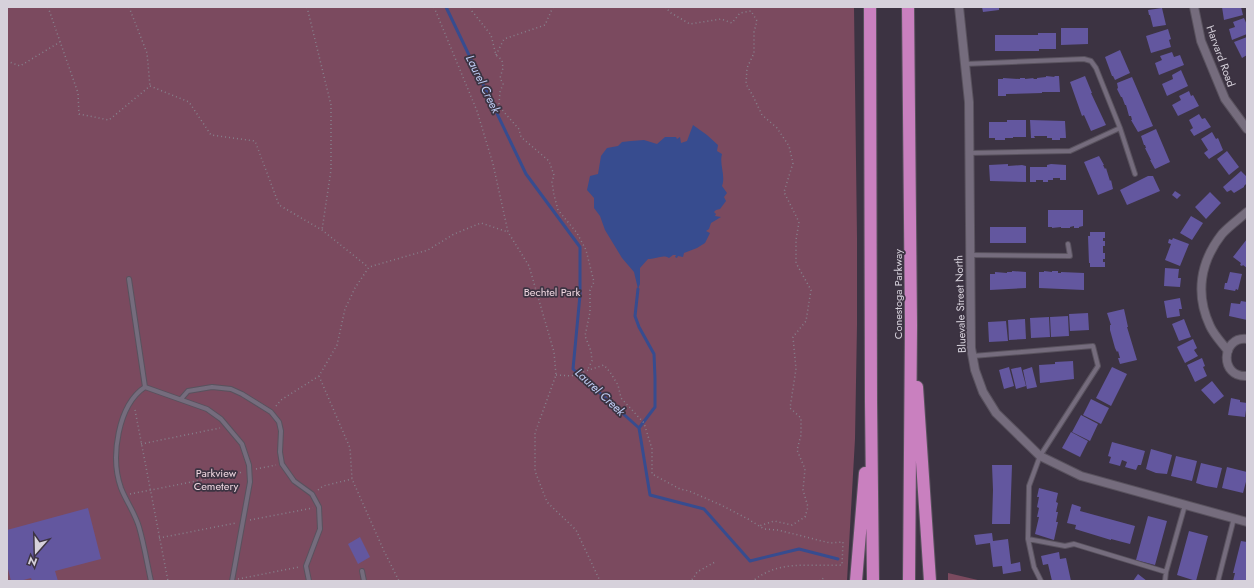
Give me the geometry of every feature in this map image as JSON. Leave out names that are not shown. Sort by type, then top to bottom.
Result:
[{"type":"highway","points":[[870,7],[873,581]]},
{"type":"highway","name":"Conestoga Parkway","points":[[908,7],[911,325],[908,581]]},
{"type":"highway","points":[[911,325],[920,414],[930,581]]},
{"type":"highway","points":[[856,581],[871,402]]},
{"type":"street","name":"Bluevale Street North","points":[[959,7],[969,102],[971,348],[975,370],[983,392],[996,413],[1040,456],[1081,476],[1247,522]]},
{"type":"street","name":"Harvard Road","points":[[1194,7],[1201,41],[1225,99],[1247,129]]},
{"type":"street","points":[[1228,351],[1210,327],[1201,301],[1201,278],[1210,252],[1223,233],[1247,212]]},
{"type":"street","points":[[1247,340],[1237,341],[1232,344],[1228,351],[1227,362],[1236,374],[1247,376]]},
{"type":"lane","points":[[965,64],[1084,59],[1091,62],[1096,68],[1120,128],[1135,174]]},
{"type":"lane","points":[[969,153],[1070,151],[1120,128]]},
{"type":"lane","points":[[970,255],[1070,256],[1068,244]]},
{"type":"lane","points":[[129,279],[146,387]]},
{"type":"lane","points":[[972,356],[1093,346],[1098,366],[1040,456],[1029,486],[1028,540],[1034,567],[1041,581]]},
{"type":"lane","points":[[146,387],[207,409],[222,418],[242,444],[249,465],[250,482],[232,580]]},
{"type":"lane","points":[[146,387],[137,393],[123,416],[117,441],[116,466],[121,487],[139,526],[151,581]]},
{"type":"lane","points":[[181,400],[188,391],[212,387],[231,389],[271,412],[279,422],[281,431],[280,452],[282,464],[294,481],[312,494],[320,507],[320,529],[307,559],[306,566],[309,581]]},
{"type":"lane","points":[[1165,581],[1166,572],[1186,505]]},
{"type":"lane","points":[[1218,581],[1234,518]]},
{"type":"lane","points":[[1028,540],[1065,546],[1074,544],[1166,572]]},
{"type":"lane","points":[[362,571],[364,581]]},
{"type":"path","points":[[48,7],[78,93],[79,114],[109,120],[150,86]]},
{"type":"path","points":[[129,7],[147,54],[150,86]]},
{"type":"path","points":[[307,7],[331,105],[331,170],[322,230]]},
{"type":"path","points":[[434,7],[477,111],[493,164],[508,232],[528,266],[554,352],[556,374],[535,433],[535,471],[547,502],[576,530],[600,581]]},
{"type":"path","points":[[471,7],[472,11],[491,34],[496,55],[502,60],[503,68],[500,78],[503,84],[500,92],[499,104],[503,112],[519,129],[521,138],[549,161],[554,175],[552,182],[558,210],[577,233],[586,250],[594,282],[590,290],[590,312],[585,336],[591,351],[592,360],[587,371]]},
{"type":"path","points":[[496,55],[504,39],[545,25],[553,7]]},
{"type":"path","points":[[665,7],[671,13],[690,24],[721,19],[732,23],[740,13],[751,11],[757,21],[754,32],[754,53],[747,68],[746,84],[762,115],[777,128],[789,146],[793,163],[784,192],[799,222],[796,240],[796,263],[812,290],[806,321],[793,337],[796,369],[790,408],[800,418],[801,435],[797,450],[804,469],[803,490],[808,507],[805,517],[792,525],[774,520],[759,526]]},
{"type":"path","points":[[7,61],[20,66],[60,42]]},
{"type":"path","points":[[150,86],[189,102],[211,135],[255,141],[279,205],[322,230],[369,267]]},
{"type":"path","points":[[271,412],[281,400],[319,376],[337,346],[345,308],[369,267],[428,250],[454,234],[481,224],[508,232]]},
{"type":"path","points":[[556,374],[571,376],[604,365],[618,385],[621,398],[644,422],[652,449],[652,474],[680,489],[689,491],[721,505],[764,529],[778,530],[830,543],[843,542],[842,565],[799,564],[776,568],[753,581]]},
{"type":"path","points":[[319,376],[350,448],[352,479],[399,581]]},
{"type":"path","points":[[133,400],[168,581]]},
{"type":"path","points":[[141,444],[228,427]]},
{"type":"path","points":[[125,495],[282,464]]},
{"type":"path","points":[[312,494],[323,486],[352,479]]},
{"type":"path","points":[[688,581],[693,579],[697,572],[715,562]]},
{"type":"path","points":[[232,580],[306,566]]},
{"type":"path","points":[[819,581],[824,578]]},
{"type":"green space","name":"Bechtel Park","points":[[7,7],[854,7],[857,325],[855,439],[847,581],[7,581]]},
{"type":"green space","points":[[948,573],[982,581],[948,581]]},
{"type":"water","points":[[693,125],[718,145],[717,151],[722,154],[722,186],[727,193],[724,197],[726,201],[720,209],[714,212],[716,214],[715,216],[721,217],[711,223],[709,229],[706,231],[710,233],[705,243],[684,253],[683,257],[678,256],[677,258],[675,257],[676,255],[673,255],[669,258],[661,257],[648,259],[640,268],[640,284],[638,289],[634,272],[622,258],[605,230],[600,216],[594,208],[594,198],[587,190],[590,176],[598,174],[601,156],[607,148],[618,146],[622,142],[631,141],[644,140],[657,144],[665,137],[676,137],[677,139],[680,137],[681,143],[687,141]]},
{"type":"building","points":[[982,7],[999,7],[999,10],[983,12]]},
{"type":"building","points":[[1222,7],[1241,7],[1243,15],[1224,20]]},
{"type":"building","points":[[1162,8],[1166,25],[1153,27],[1148,10]]},
{"type":"building","points":[[1244,18],[1247,25],[1247,34],[1232,40],[1229,29],[1235,27],[1233,22]]},
{"type":"building","points":[[1061,28],[1088,28],[1088,44],[1061,45]]},
{"type":"building","points":[[1168,29],[1171,39],[1169,40],[1171,47],[1151,53],[1146,36]]},
{"type":"building","points":[[1038,33],[1056,33],[1056,49],[1039,49],[1039,51],[995,51],[995,35],[1038,35]]},
{"type":"building","points":[[1247,37],[1247,55],[1242,58],[1234,42]]},
{"type":"building","points":[[1120,50],[1130,73],[1115,80],[1105,57]]},
{"type":"building","points":[[1172,52],[1174,57],[1180,55],[1184,65],[1159,75],[1155,63],[1162,60],[1160,56]]},
{"type":"building","points":[[1181,70],[1188,86],[1167,96],[1162,84],[1173,79],[1172,75]]},
{"type":"building","points":[[1046,76],[1059,76],[1060,92],[1006,94],[1006,96],[998,96],[998,79],[1037,79]]},
{"type":"building","points":[[1085,76],[1106,125],[1091,131],[1084,115],[1082,116],[1070,82]]},
{"type":"building","points":[[1132,77],[1153,126],[1138,132],[1117,89],[1117,83]]},
{"type":"building","points":[[1189,91],[1199,106],[1178,116],[1172,105],[1181,100],[1179,96]]},
{"type":"building","points":[[1199,114],[1202,119],[1205,118],[1211,127],[1194,136],[1190,130],[1193,128],[1189,120]]},
{"type":"building","points":[[1007,120],[1026,120],[1026,137],[1005,138],[1005,140],[995,140],[995,138],[989,138],[989,122],[1007,122]]},
{"type":"building","points":[[1030,120],[1065,121],[1066,138],[1052,140],[1052,138],[1047,138],[1047,136],[1034,136],[1035,138],[1031,138]]},
{"type":"building","points":[[1156,129],[1170,162],[1155,169],[1141,136]]},
{"type":"building","points":[[1212,132],[1216,139],[1218,138],[1223,150],[1209,159],[1204,153],[1208,150],[1201,139]]},
{"type":"building","points":[[1227,151],[1239,167],[1229,175],[1217,159]]},
{"type":"building","points":[[1099,156],[1105,169],[1106,168],[1113,189],[1098,195],[1084,162]]},
{"type":"building","points":[[1008,164],[1008,166],[1026,166],[1026,182],[990,181],[989,165]]},
{"type":"building","points":[[1047,165],[1066,165],[1066,180],[1053,178],[1053,180],[1048,180],[1048,182],[1036,180],[1036,182],[1030,182],[1030,167],[1047,167]]},
{"type":"building","points":[[1241,171],[1247,177],[1247,183],[1244,187],[1234,193],[1231,190],[1227,192],[1223,187]]},
{"type":"building","points":[[1148,176],[1153,176],[1160,191],[1127,205],[1120,190]]},
{"type":"building","points":[[1175,191],[1181,195],[1177,199],[1172,195]]},
{"type":"building","points":[[1210,192],[1221,203],[1206,219],[1195,207]]},
{"type":"building","points":[[1048,210],[1083,210],[1083,226],[1079,228],[1074,228],[1074,226],[1070,228],[1048,227]]},
{"type":"building","points":[[1191,216],[1203,223],[1192,240],[1180,233]]},
{"type":"building","points":[[990,227],[1026,227],[1026,243],[990,243]]},
{"type":"building","points":[[1090,232],[1105,232],[1105,238],[1103,238],[1103,241],[1105,241],[1105,246],[1103,246],[1103,253],[1105,253],[1105,259],[1103,259],[1103,262],[1105,262],[1105,267],[1090,267],[1088,236],[1090,236]]},
{"type":"building","points":[[1173,238],[1189,244],[1180,266],[1165,260],[1171,244],[1168,243],[1169,239],[1172,240]]},
{"type":"building","points":[[1247,239],[1247,268],[1240,265],[1241,263],[1233,257]]},
{"type":"building","points":[[1165,268],[1179,269],[1178,278],[1181,278],[1180,287],[1164,286]]},
{"type":"building","points":[[1012,271],[1026,272],[1026,288],[990,290],[990,274],[995,274],[995,272],[1007,273]]},
{"type":"building","points":[[1058,271],[1058,273],[1084,273],[1084,290],[1039,288],[1039,272]]},
{"type":"building","points":[[1230,272],[1242,274],[1238,290],[1236,289],[1235,291],[1224,289]]},
{"type":"building","points":[[1180,298],[1182,309],[1179,309],[1180,316],[1167,318],[1164,301]]},
{"type":"building","points":[[1241,301],[1247,302],[1247,320],[1229,316],[1231,303],[1240,304]]},
{"type":"building","points":[[1124,309],[1127,327],[1137,360],[1120,364],[1118,358],[1120,358],[1118,351],[1117,352],[1115,348],[1110,330],[1111,325],[1107,313]]},
{"type":"building","points":[[1088,313],[1089,330],[1070,331],[1069,314]]},
{"type":"building","points":[[1068,316],[1069,336],[1051,337],[1050,317]]},
{"type":"building","points":[[1049,317],[1050,337],[1031,338],[1030,318]]},
{"type":"building","points":[[1025,319],[1026,339],[1009,340],[1008,320]]},
{"type":"building","points":[[1184,319],[1191,337],[1179,341],[1172,324]]},
{"type":"building","points":[[1006,321],[1008,341],[989,342],[988,322]]},
{"type":"building","points":[[1193,339],[1197,348],[1194,350],[1198,356],[1185,363],[1177,347]]},
{"type":"building","points":[[1202,358],[1205,366],[1203,367],[1207,376],[1195,382],[1187,365]]},
{"type":"building","points":[[1073,361],[1074,379],[1040,383],[1039,365]]},
{"type":"building","points":[[1009,367],[1014,386],[1004,389],[999,370]]},
{"type":"building","points":[[1021,367],[1026,386],[1016,389],[1011,369]]},
{"type":"building","points":[[1032,367],[1037,387],[1027,389],[1023,370]]},
{"type":"building","points":[[1112,367],[1127,374],[1111,406],[1096,398]]},
{"type":"building","points":[[1212,381],[1224,396],[1214,404],[1201,390]]},
{"type":"building","points":[[1231,398],[1247,403],[1245,417],[1228,415]]},
{"type":"building","points":[[1091,399],[1109,408],[1101,424],[1083,415]]},
{"type":"building","points":[[1081,415],[1098,424],[1090,441],[1072,432]]},
{"type":"building","points":[[1071,432],[1088,441],[1080,457],[1062,448]]},
{"type":"building","points":[[1112,442],[1145,451],[1141,465],[1138,465],[1136,470],[1125,467],[1127,462],[1122,460],[1120,466],[1109,463],[1111,457],[1108,456]]},
{"type":"building","points":[[1151,449],[1172,455],[1167,474],[1156,473],[1146,469]]},
{"type":"building","points":[[1176,456],[1197,461],[1192,481],[1171,476]]},
{"type":"building","points":[[1201,463],[1222,468],[1217,488],[1196,483]]},
{"type":"building","points":[[992,465],[1012,465],[1010,524],[992,524]]},
{"type":"building","points":[[1227,467],[1247,472],[1243,493],[1222,488]]},
{"type":"building","points":[[1039,488],[1058,493],[1056,502],[1058,503],[1056,512],[1058,512],[1056,522],[1058,522],[1054,540],[1035,534],[1039,517],[1037,517],[1039,508],[1037,507],[1039,497],[1037,497]]},
{"type":"building","points":[[1072,504],[1081,507],[1080,511],[1135,526],[1130,544],[1075,529],[1076,525],[1067,523]]},
{"type":"building","points":[[88,508],[101,559],[55,571],[58,581],[32,581],[31,578],[20,581],[11,581],[7,565],[7,530]]},
{"type":"building","points":[[1148,516],[1167,521],[1155,565],[1136,560]]},
{"type":"building","points":[[1189,531],[1208,536],[1196,581],[1177,575]]},
{"type":"building","points":[[992,533],[993,541],[1008,539],[1011,564],[1020,562],[1021,571],[1003,574],[1002,566],[993,567],[990,543],[976,545],[974,535]]},
{"type":"building","points":[[360,537],[370,557],[358,564],[348,544]]},
{"type":"building","points":[[1241,541],[1247,542],[1247,581],[1233,581],[1235,573],[1233,573]]},
{"type":"building","points":[[1059,552],[1060,559],[1066,558],[1071,581],[1052,581],[1048,564],[1043,565],[1041,556]]},
{"type":"building","points":[[1138,574],[1147,581],[1133,581]]},
{"type":"waterway","name":"Laurel Creek","points":[[446,7],[526,174],[580,247],[580,295],[573,369],[639,428],[650,495],[704,509],[750,561],[799,549],[838,559]]},
{"type":"waterway","points":[[638,289],[635,316],[639,327],[654,354],[655,378],[655,407],[639,428]]},
{"type":"park label","name":"Parkview Cemetery","points":[[216,479]]}]
